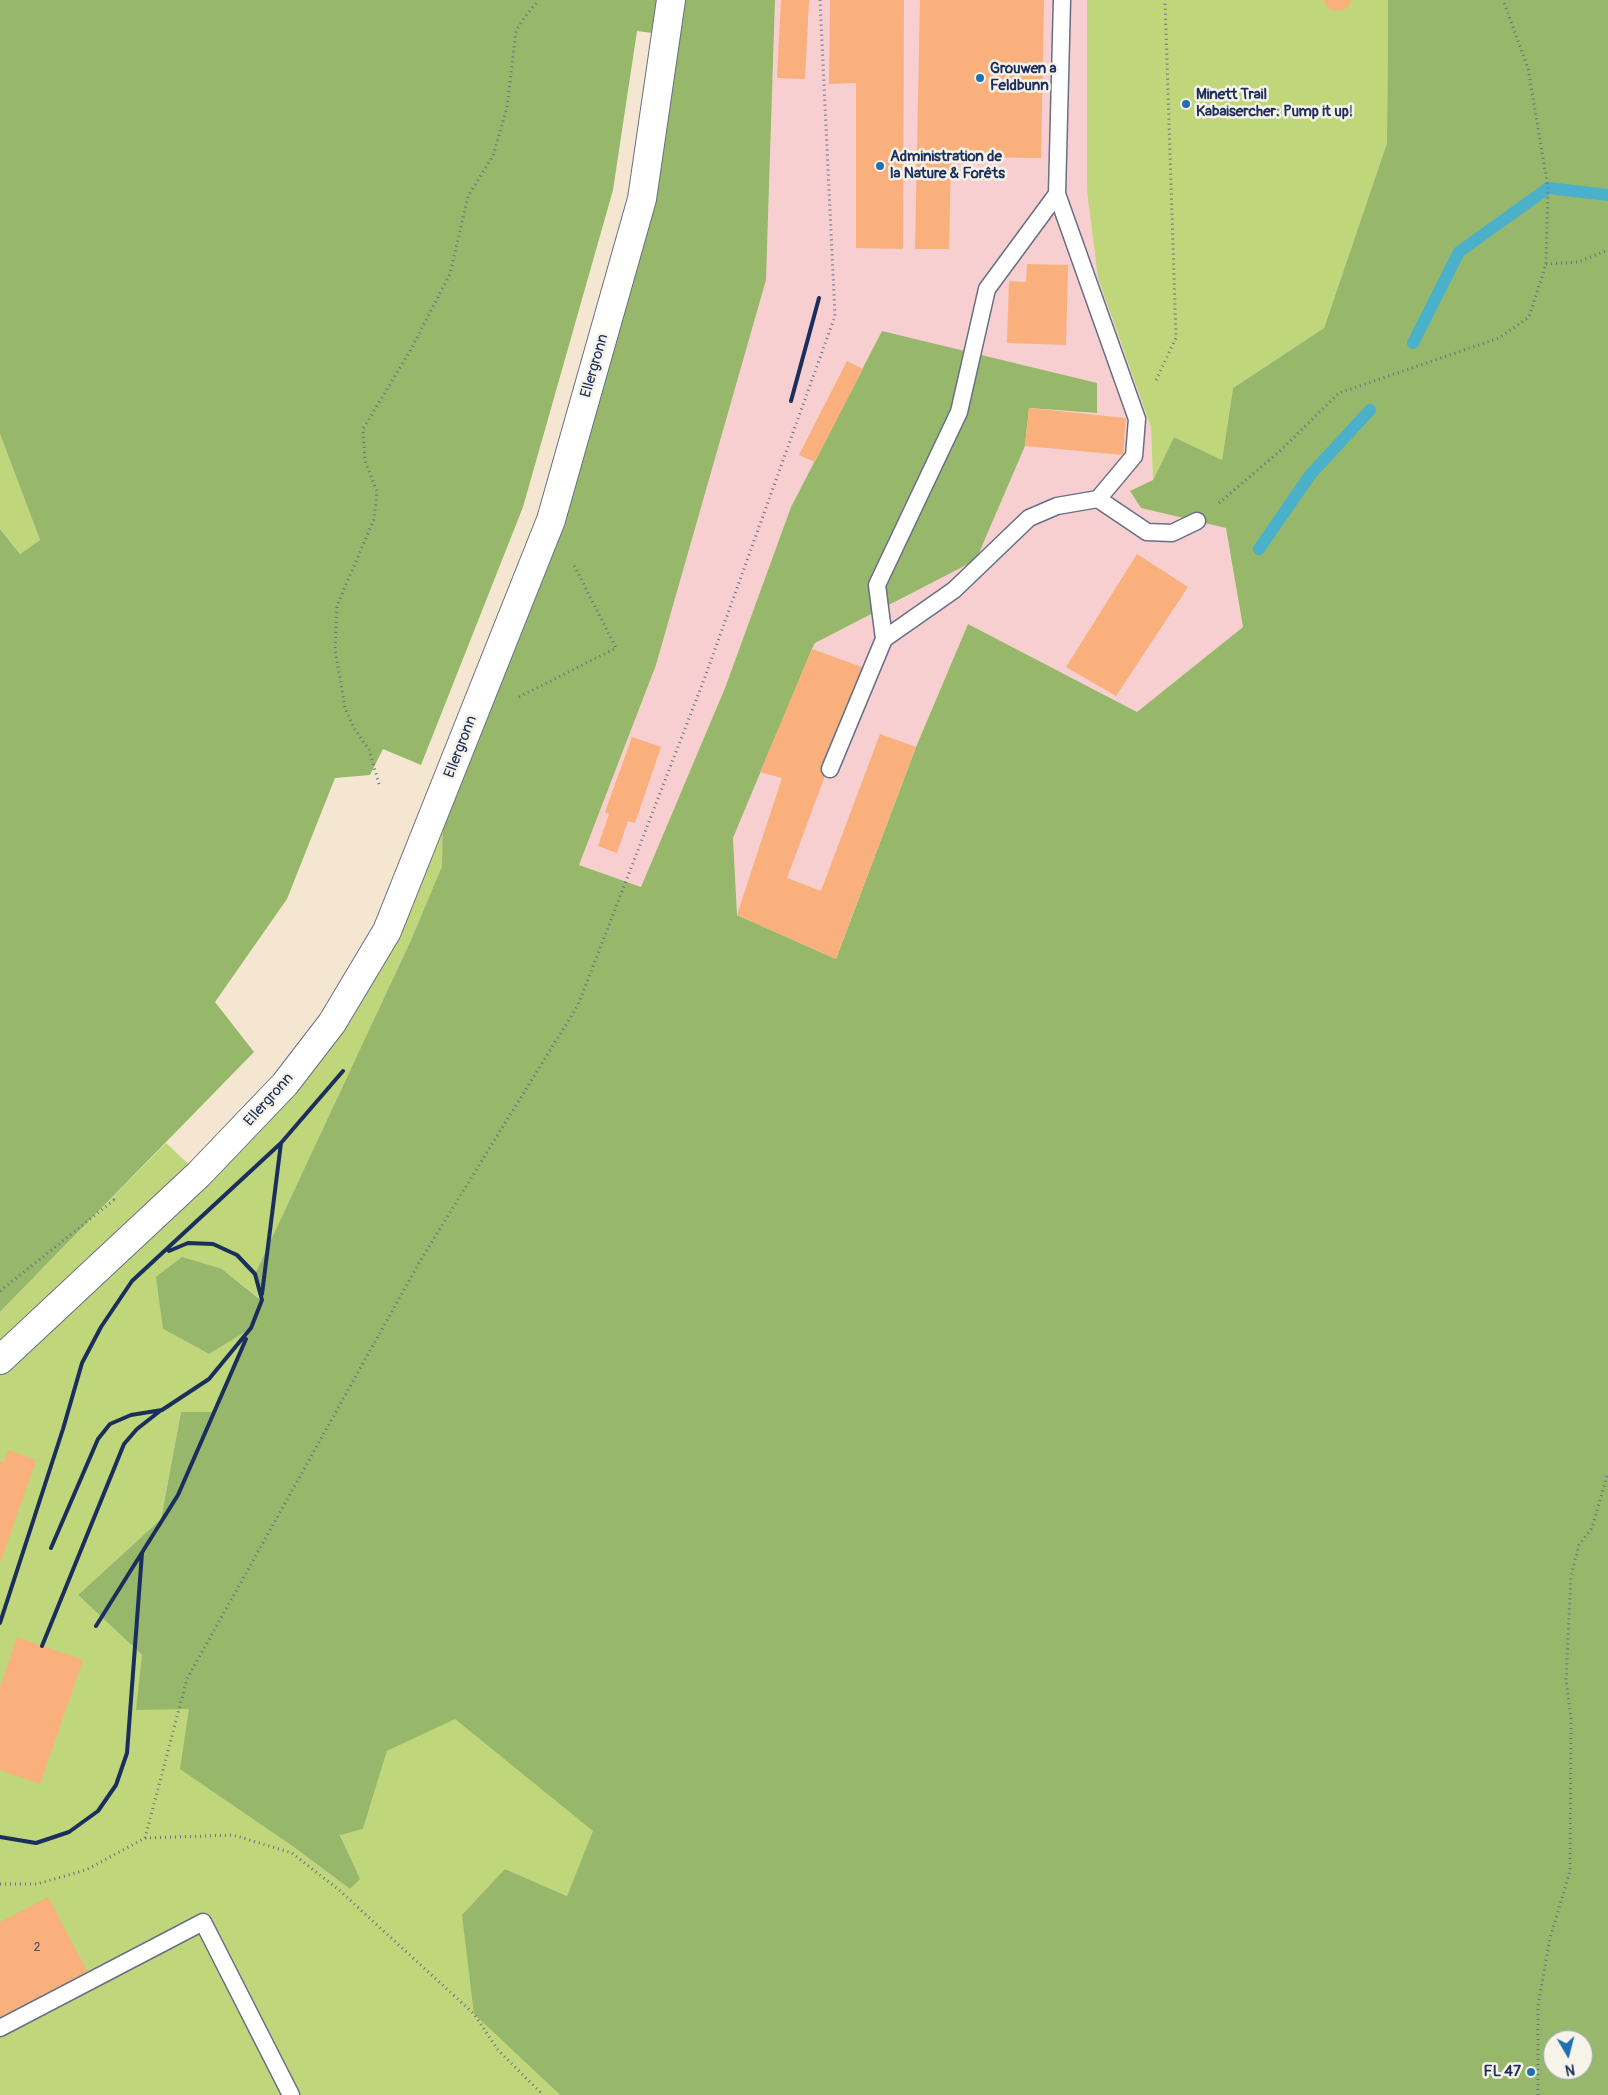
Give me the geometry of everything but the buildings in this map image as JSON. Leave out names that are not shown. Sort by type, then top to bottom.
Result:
[{"type":"street","name":"Ellergronn","points":[[0,1360],[199,1174],[285,1084],[332,1023],[387,931],[552,520],[642,199],[672,0]]},
{"type":"lane","points":[[884,639],[954,590],[1029,518],[1057,506],[1098,499],[1134,456],[1137,419],[1057,194],[1062,0]]},
{"type":"lane","points":[[830,769],[884,639],[877,585],[959,412],[987,289],[1057,194]]},
{"type":"lane","points":[[1098,499],[1147,532],[1172,533],[1197,521]]},
{"type":"lane","points":[[0,2028],[203,1922],[291,2095]]},
{"type":"path","points":[[379,784],[369,750],[354,728],[345,708],[335,649],[337,606],[374,519],[376,491],[365,460],[363,429],[410,351],[450,274],[468,196],[493,156],[508,107],[516,31],[524,18],[540,0]]},
{"type":"path","points":[[145,1838],[187,1679],[420,1262],[578,1005],[705,677],[835,316],[820,0]]},
{"type":"path","points":[[1137,419],[1176,338],[1165,0]]},
{"type":"path","points":[[1197,521],[1280,451],[1339,393],[1499,338],[1529,317],[1546,264],[1548,188],[1528,68],[1503,0]]},
{"type":"path","points":[[1546,264],[1578,262],[1608,250]]},
{"type":"path","points":[[471,720],[616,648],[552,520]]},
{"type":"path","points":[[0,1291],[114,1200],[141,1228]]},
{"type":"path","points":[[1538,2095],[1538,2005],[1550,1938],[1570,1871],[1572,1718],[1566,1680],[1571,1576],[1579,1545],[1592,1528],[1608,1472]]},
{"type":"path","points":[[0,1884],[37,1884],[86,1870],[145,1838],[233,1835],[292,1853],[339,1890],[474,2014],[498,2050],[543,2095]]},
{"type":"shaded area","points":[[775,0],[1087,0],[1087,191],[1098,278],[1151,427],[1153,480],[1130,492],[1141,508],[1226,528],[1243,627],[1137,712],[968,624],[916,747],[836,959],[737,915],[733,838],[815,643],[976,560],[1025,446],[1029,408],[1097,413],[883,331],[791,507],[725,688],[641,887],[579,865],[656,665],[766,280]]},
{"type":"green space","points":[[0,0],[775,0],[766,280],[656,665],[579,865],[641,887],[725,688],[791,507],[882,331],[1097,383],[1097,413],[1029,408],[1025,446],[976,560],[815,643],[812,649],[733,838],[737,915],[836,959],[916,747],[968,624],[1137,712],[1243,627],[1226,528],[1141,508],[1130,491],[1153,480],[1174,437],[1222,460],[1233,388],[1324,328],[1387,143],[1388,0],[1608,0],[1608,2095],[560,2095],[474,2014],[462,1915],[505,1869],[567,1896],[593,1831],[455,1719],[387,1751],[363,1829],[340,1835],[360,1879],[350,1889],[291,1845],[180,1769],[189,1709],[136,1710],[142,1655],[78,1595],[161,1519],[181,1412],[216,1412],[250,1329],[209,1354],[163,1329],[156,1277],[182,1257],[222,1269],[261,1300],[255,1274],[411,940],[442,866],[443,794],[551,520],[668,35],[637,31],[613,190],[523,507],[421,765],[383,749],[370,775],[335,778],[287,899],[215,1002],[254,1052],[0,1312],[0,529],[20,554],[40,540],[0,434]]},
{"type":"green space","points":[[1087,0],[1388,0],[1387,143],[1324,328],[1233,388],[1222,460],[1174,437],[1153,480],[1151,427],[1098,278],[1087,191]]},
{"type":"green space","points":[[0,434],[40,540],[20,554],[0,529]]},
{"type":"green space","points":[[443,794],[442,866],[411,940],[255,1274],[262,1300],[222,1269],[163,1329],[209,1354],[251,1328],[216,1412],[181,1412],[161,1519],[78,1595],[142,1655],[189,1708],[291,1845],[350,1889],[359,1879],[340,1834],[363,1829],[387,1751],[455,1718],[594,1831],[567,1896],[505,1869],[474,2014],[560,2095],[0,2095],[0,1312],[166,1143],[199,1174],[332,1023]]},
{"type":"waterway","points":[[1413,343],[1459,252],[1548,188],[1608,195]]},
{"type":"waterway","points":[[1259,549],[1310,475],[1370,410]]},
{"type":"railway","points":[[791,401],[819,298]]},
{"type":"railway","points":[[0,1623],[63,1429],[82,1363],[101,1327],[132,1281],[281,1143],[343,1071]]},
{"type":"railway","points":[[262,1294],[281,1143]]},
{"type":"railway","points":[[51,1548],[98,1439],[110,1424],[131,1415],[162,1410],[209,1379],[251,1328],[262,1300],[255,1274],[237,1255],[213,1244],[188,1243],[169,1251]]},
{"type":"railway","points":[[96,1626],[178,1495],[246,1339]]},
{"type":"railway","points":[[42,1646],[124,1444],[137,1429],[160,1411]]},
{"type":"railway","points":[[0,1837],[36,1843],[69,1832],[98,1811],[116,1785],[127,1753],[142,1553]]},
{"type":"place","name":"Grouwen a Feldbunn","points":[[980,78]]},
{"type":"place","name":"Minett Trail Kabaisercher: Pump it up!","points":[[1186,104]]},
{"type":"place","name":"Administration de la Nature & Forêts","points":[[880,166]]},
{"type":"place","name":"FL 47","points":[[1531,2072]]}]
